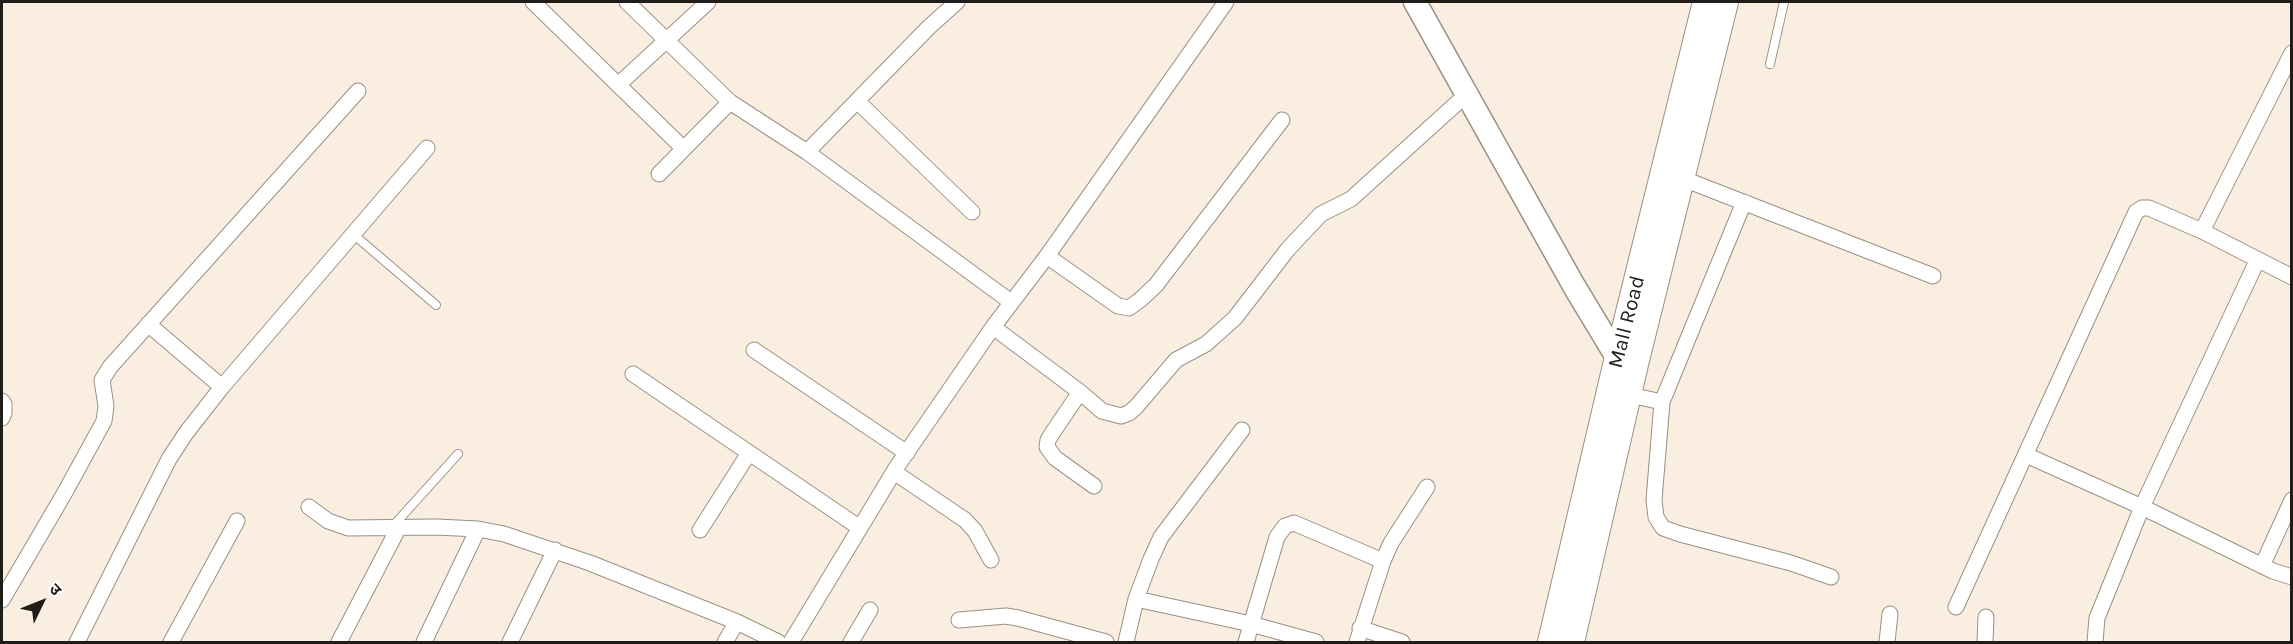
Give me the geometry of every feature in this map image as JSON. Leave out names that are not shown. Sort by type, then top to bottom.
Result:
[{"type":"main road","points":[[1415,2],[1574,286],[1618,357]]},
{"type":"main road","name":"Mall Road","points":[[1571,642],[1623,389],[1673,176],[1706,2]]},
{"type":"main road","name":"Mall Road","points":[[1551,642],[1623,389],[1618,357],[1725,2]]},
{"type":"street","points":[[532,2],[683,148]]},
{"type":"street","points":[[627,2],[729,102],[807,152],[1011,302]]},
{"type":"street","points":[[618,85],[708,2]]},
{"type":"street","points":[[807,152],[929,27],[957,2]]},
{"type":"street","points":[[791,642],[894,472],[993,327],[1047,256],[1226,2]]},
{"type":"street","points":[[2202,231],[2292,53]]},
{"type":"street","points":[[2,600],[104,421],[106,406],[102,380],[110,367],[358,91]]},
{"type":"street","points":[[993,327],[1102,411],[1121,416],[1136,407],[1176,360],[1206,344],[1229,324],[1288,249],[1321,214],[1351,199],[1467,94]]},
{"type":"street","points":[[857,101],[972,212]]},
{"type":"street","points":[[659,174],[729,102]]},
{"type":"street","points":[[1047,256],[1118,306],[1129,308],[1156,285],[1282,120]]},
{"type":"street","points":[[77,642],[169,459],[186,433],[222,387],[427,148]]},
{"type":"street","points":[[1673,176],[1934,276]]},
{"type":"street","points":[[1744,202],[1662,402],[1654,500],[1656,517],[1663,528],[1791,563],[1831,577]]},
{"type":"street","points":[[1956,607],[2136,212],[2142,208],[2149,208],[2202,231],[2292,277]]},
{"type":"street","points":[[2095,642],[2097,618],[2142,507],[2257,261]]},
{"type":"street","points":[[148,324],[222,387]]},
{"type":"street","points":[[754,350],[907,453]]},
{"type":"street","points":[[633,374],[860,528]]},
{"type":"street","points":[[1623,389],[1662,402]]},
{"type":"street","points":[[1080,392],[1047,440],[1047,447],[1055,458],[1094,486]]},
{"type":"street","points":[[2,401],[4,413],[2,418]]},
{"type":"street","points":[[1126,642],[1137,599],[1161,537],[1242,430]]},
{"type":"street","points":[[700,530],[749,453]]},
{"type":"street","points":[[2026,456],[2142,507],[2262,566],[2292,577]]},
{"type":"street","points":[[894,472],[965,520],[975,531],[991,560]]},
{"type":"street","points":[[1402,642],[1359,635],[1391,543],[1427,487]]},
{"type":"street","points":[[2262,566],[2292,500]]},
{"type":"street","points":[[309,507],[338,526],[395,528],[436,526],[504,534],[555,550],[737,622],[778,642]]},
{"type":"street","points":[[171,642],[237,521]]},
{"type":"street","points":[[1245,642],[1277,537],[1289,524],[1294,524],[1383,561]]},
{"type":"street","points":[[339,642],[395,528]]},
{"type":"street","points":[[424,642],[478,530]]},
{"type":"street","points":[[510,642],[555,550]]},
{"type":"street","points":[[1137,599],[1251,624],[1316,642]]},
{"type":"street","points":[[851,642],[870,610]]},
{"type":"street","points":[[1887,642],[1890,614]]},
{"type":"street","points":[[960,620],[1012,617],[1106,642]]},
{"type":"street","points":[[1985,642],[1986,617]]},
{"type":"street","points":[[725,642],[737,622]]},
{"type":"lane","points":[[1770,64],[1784,2]]},
{"type":"lane","points":[[353,234],[436,305]]},
{"type":"lane","points":[[395,528],[458,454]]}]
